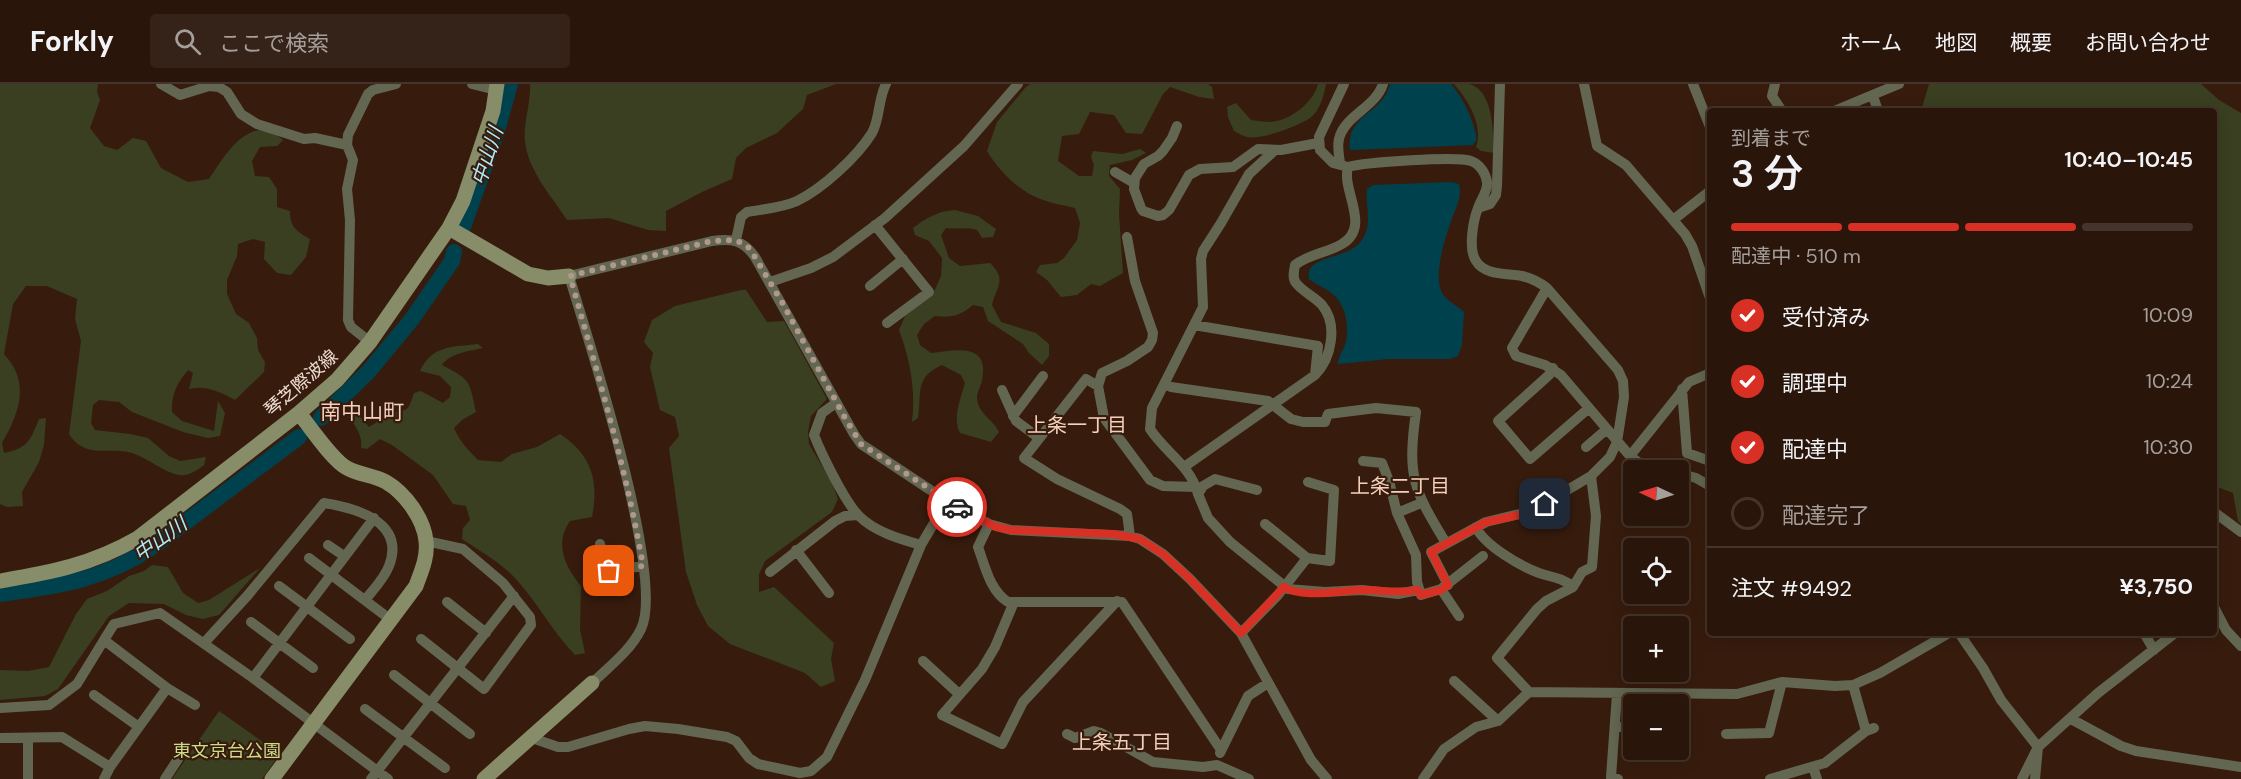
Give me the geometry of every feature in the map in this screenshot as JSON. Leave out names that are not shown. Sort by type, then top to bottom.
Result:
[{"type":"street","points":[[161,84],[180,95],[209,86],[219,87],[227,92],[241,114],[257,124],[304,139],[315,138],[347,145]]},
{"type":"street","points":[[370,342],[351,327],[348,320],[350,220],[347,189],[353,160],[347,145],[348,135],[368,94],[373,90],[396,84]]},
{"type":"street","points":[[472,84],[497,87]]},
{"type":"street","points":[[736,240],[741,217],[747,212],[795,202],[819,188],[860,149],[873,131],[886,84]]},
{"type":"street","points":[[770,282],[811,268],[833,257],[876,225],[964,146],[1018,84]]},
{"type":"street","points":[[1344,84],[1318,143],[1320,150],[1328,159],[1333,163],[1344,165],[1444,160],[1470,161],[1478,165],[1488,185],[1478,208],[1472,251],[1475,260],[1489,271],[1532,279],[1547,288],[1618,370],[1623,381],[1624,411],[1617,442],[1610,458],[1591,476],[1532,511],[1496,518],[1431,552],[1444,587],[1459,616]]},
{"type":"street","points":[[1184,467],[1316,375],[1323,367],[1329,353],[1331,319],[1322,305],[1297,284],[1293,274],[1295,265],[1301,260],[1342,244],[1353,231],[1356,214],[1338,146],[1341,132],[1375,99],[1383,84]]},
{"type":"street","points":[[1478,208],[1491,204],[1497,186],[1500,84]]},
{"type":"street","points":[[1584,84],[1597,146],[1626,165],[1673,220],[1692,246],[1707,289]]},
{"type":"street","points":[[1693,84],[1707,119]]},
{"type":"street","points":[[1775,84],[1772,96],[1780,108]]},
{"type":"street","points":[[1842,108],[1899,84]]},
{"type":"street","name":"琴芝際波線","points":[[0,581],[62,570],[116,550],[163,519],[299,413],[337,380],[370,342],[448,228],[466,192],[493,111],[497,87]]},
{"type":"street","points":[[1874,96],[1877,108]]},
{"type":"street","points":[[1177,126],[1163,151],[1140,168],[1134,183],[1134,189],[1143,211],[1158,216],[1169,210],[1189,175],[1195,171],[1229,168],[1245,159],[1253,150],[1275,150],[1318,143]]},
{"type":"street","points":[[1275,150],[1254,167],[1203,250],[1201,259],[1203,307],[1152,408],[1150,429],[1184,467],[1208,518],[1230,542],[1284,587],[1300,591],[1362,590],[1398,594],[1418,590]]},
{"type":"street","points":[[1115,172],[1134,183]]},
{"type":"street","points":[[1673,220],[1707,194]]},
{"type":"street","points":[[876,225],[929,292],[887,323]]},
{"type":"street","points":[[448,228],[528,274],[548,278],[570,276],[712,241],[736,240],[748,247],[861,444],[947,501],[989,524],[1011,530],[1130,536],[1140,539],[1163,554],[1241,633],[1311,760],[1327,779]]},
{"type":"street","points":[[1127,237],[1135,280],[1153,333],[1148,347],[1127,361],[1102,373],[1098,386],[1104,418],[1150,480],[1163,486],[1197,491],[1215,479],[1257,490]]},
{"type":"street","points":[[870,286],[903,259]]},
{"type":"street","points":[[484,779],[592,683],[629,646],[641,629],[647,603],[643,566],[628,488],[612,422],[570,276]]},
{"type":"street","points":[[1547,288],[1512,348],[1516,356],[1553,368],[1635,460]]},
{"type":"street","points":[[1194,325],[1318,346],[1316,375]]},
{"type":"street","points":[[1553,368],[1549,375],[1497,421],[1530,459],[1589,408]]},
{"type":"street","points":[[1630,456],[1682,389],[1689,382],[1707,374]]},
{"type":"street","points":[[1013,416],[1043,376]]},
{"type":"street","points":[[1098,386],[1086,379],[1024,458],[1057,479],[1127,514],[1130,536]]},
{"type":"street","points":[[1165,384],[1171,387],[1268,401],[1291,419],[1303,422],[1325,422],[1328,414],[1376,408],[1416,412],[1411,465],[1421,502],[1446,543]]},
{"type":"street","points":[[1682,389],[1687,453],[1707,460]]},
{"type":"street","points":[[1002,390],[1016,422],[1039,438]]},
{"type":"street","points":[[836,403],[822,413],[814,435],[840,488],[858,515],[874,528],[899,539],[921,545]]},
{"type":"street","points":[[272,779],[416,586],[424,561],[426,541],[417,516],[404,498],[387,482],[347,468],[299,413]]},
{"type":"street","points":[[1586,447],[1606,429]]},
{"type":"street","points":[[1363,461],[1382,463],[1397,513],[1416,555],[1418,590],[1421,595],[1444,587],[1483,556]]},
{"type":"street","points":[[1695,478],[1700,468],[1707,463]]},
{"type":"street","points":[[1530,692],[1497,658],[1537,609],[1546,601],[1573,587],[1582,572],[1592,567],[1596,516],[1591,476]]},
{"type":"street","points":[[1689,476],[1707,484]]},
{"type":"street","points":[[1265,524],[1307,558],[1330,561],[1334,490],[1308,482]]},
{"type":"street","points":[[532,738],[558,747],[568,747],[645,726],[678,729],[727,737],[736,741],[749,758],[758,764],[800,773],[811,771],[827,757],[865,681],[921,545],[947,501]]},
{"type":"street","points":[[1397,513],[1421,502]]},
{"type":"street","points":[[204,643],[248,595],[324,503],[337,505],[374,518],[389,533],[391,558],[386,573],[365,600]]},
{"type":"street","points":[[2217,514],[2241,532]]},
{"type":"street","points":[[770,572],[835,521],[845,516],[858,515]]},
{"type":"street","points":[[253,678],[374,518]]},
{"type":"street","points":[[989,524],[978,547],[995,590],[1002,598],[1008,602],[1122,602],[1221,750]]},
{"type":"street","points":[[1476,527],[1480,536],[1487,542],[1519,563],[1537,572],[1568,582],[1573,587]]},
{"type":"street","points":[[421,639],[484,689],[531,625],[530,617],[503,583],[463,549],[426,541]]},
{"type":"street","points":[[600,544],[609,571],[643,566]]},
{"type":"street","points":[[328,545],[344,556]]},
{"type":"street","points":[[796,550],[829,592]]},
{"type":"street","points":[[309,558],[391,620]]},
{"type":"street","points":[[1241,633],[1284,587],[1307,558]]},
{"type":"street","points":[[279,586],[350,639]]},
{"type":"street","points":[[374,775],[514,596]]},
{"type":"street","points":[[1014,602],[995,647],[982,669],[942,715],[1002,744],[1023,702],[1117,601]]},
{"type":"street","points":[[447,602],[486,633]]},
{"type":"street","points":[[2217,613],[2226,630],[2241,646]]},
{"type":"street","points":[[0,708],[49,705],[77,684],[114,624],[160,614],[314,723],[374,775],[388,779]]},
{"type":"street","points":[[251,622],[313,668]]},
{"type":"street","points":[[1423,779],[1444,749],[1476,726],[1498,721],[1530,692],[1737,693],[1782,682],[1853,685],[1880,673],[1944,636]]},
{"type":"street","points":[[1961,636],[2001,700],[2038,747],[2035,779]]},
{"type":"street","points":[[2146,636],[2154,650]]},
{"type":"street","points":[[2022,779],[2038,747],[2098,693],[2171,636]]},
{"type":"street","points":[[104,640],[167,688],[195,705]]},
{"type":"street","points":[[923,661],[959,694]]},
{"type":"street","points":[[394,675],[470,734]]},
{"type":"street","points":[[1454,681],[1498,721]]},
{"type":"street","points":[[1726,734],[1769,733],[1782,682]]},
{"type":"street","points":[[1217,765],[1221,750],[1248,696],[1268,683]]},
{"type":"street","points":[[1770,779],[1825,763],[1870,729],[1853,685]]},
{"type":"street","points":[[104,779],[110,767],[167,688]]},
{"type":"street","points":[[1617,694],[1611,777],[1618,779]]},
{"type":"street","points":[[94,696],[139,727]]},
{"type":"street","points":[[364,709],[445,768]]},
{"type":"street","points":[[2071,719],[2121,746],[2136,751],[2241,767]]},
{"type":"street","points":[[1615,727],[1623,727]]},
{"type":"street","points":[[1067,734],[1075,738],[1094,731],[1101,732],[1154,762],[1203,767],[1217,765],[1249,779]]},
{"type":"street","points":[[0,738],[62,736],[110,767]]},
{"type":"street","points":[[28,738],[28,779]]},
{"type":"street","points":[[165,779],[180,756]]},
{"type":"street","points":[[1813,767],[1817,779]]},
{"type":"green space","points":[[0,84],[98,84],[97,92],[100,100],[90,128],[104,146],[117,150],[133,138],[146,141],[161,168],[188,182],[209,179],[231,148],[250,133],[260,130],[271,132],[283,140],[277,146],[260,147],[252,161],[255,176],[269,177],[277,189],[277,207],[290,211],[291,221],[295,228],[310,239],[306,257],[291,275],[277,273],[264,259],[265,242],[253,239],[238,244],[237,256],[227,280],[227,294],[236,314],[249,323],[257,338],[258,350],[265,362],[264,372],[235,400],[207,389],[189,389],[193,373],[188,370],[174,395],[172,412],[182,421],[214,431],[218,401],[225,413],[220,436],[208,438],[183,432],[132,412],[119,402],[99,400],[93,405],[91,423],[95,430],[148,438],[169,456],[180,461],[206,457],[204,465],[193,473],[179,475],[132,453],[90,450],[76,442],[69,434],[81,341],[75,319],[77,299],[47,286],[26,286],[13,304],[4,354],[17,376],[20,398],[13,421],[2,443],[4,453],[18,449],[30,438],[39,419],[46,418],[44,445],[39,462],[22,492],[23,506],[7,507],[0,504]]},
{"type":"green space","points":[[530,84],[836,84],[807,95],[803,109],[777,133],[746,148],[736,158],[732,179],[666,211],[666,231],[648,230],[609,218],[567,220],[535,173],[527,152],[525,134]]},
{"type":"green space","points":[[1030,84],[1208,84],[1212,87],[1214,99],[1199,97],[1170,87],[1163,94],[1142,134],[1126,133],[1114,115],[1090,112],[1079,134],[1062,136],[1058,161],[1079,176],[1092,176],[1093,151],[1122,154],[1140,149],[1146,153],[1132,160],[1110,165],[1109,176],[1120,189],[1119,214],[1123,273],[1100,286],[1091,284],[1077,295],[1061,297],[1047,280],[1036,272],[1040,265],[1057,263],[1064,258],[1077,240],[1080,223],[1075,208],[1047,201],[1026,192],[1004,173],[987,151],[997,122]]},
{"type":"green space","points":[[1318,84],[1326,84],[1321,102],[1313,115],[1305,121],[1280,132],[1261,136],[1247,137],[1234,131],[1228,117],[1227,107],[1236,103],[1251,120],[1279,121],[1306,104]]},
{"type":"green space","points":[[1454,84],[1469,84],[1483,94],[1490,113],[1494,153],[1481,151],[1476,147],[1478,131],[1476,122],[1469,105]]},
{"type":"green space","points":[[1929,84],[2201,84],[2219,100],[2241,113],[2241,524],[2238,521],[2233,493],[2220,488],[2217,490],[2217,108],[1922,108]]},
{"type":"green space","points":[[955,210],[978,216],[996,229],[993,237],[982,238],[977,230],[946,228],[941,235],[949,258],[960,266],[990,263],[999,278],[992,305],[1001,322],[1036,333],[1049,344],[1049,356],[1042,365],[1023,344],[988,321],[983,307],[973,305],[955,315],[935,316],[924,324],[917,335],[920,345],[931,353],[960,350],[976,354],[981,359],[983,368],[977,396],[978,404],[999,432],[991,442],[960,433],[957,415],[965,383],[961,375],[942,365],[927,375],[923,381],[918,418],[912,422],[911,375],[899,330],[905,316],[934,292],[941,276],[942,258],[929,241],[915,235],[913,228],[932,216]]},
{"type":"green space","points":[[746,290],[767,322],[784,321],[827,399],[811,416],[808,432],[809,444],[832,483],[838,499],[832,512],[765,561],[759,574],[759,592],[774,587],[834,643],[831,659],[835,681],[821,687],[805,673],[730,644],[708,626],[697,605],[686,572],[669,448],[679,436],[675,417],[660,410],[650,367],[653,353],[644,342],[652,320],[675,306]]},
{"type":"green space","points":[[478,344],[483,348],[455,355],[442,365],[459,374],[470,387],[476,412],[454,428],[461,441],[478,460],[501,462],[512,454],[537,447],[560,434],[579,451],[591,470],[594,492],[592,517],[570,521],[565,530],[562,547],[566,563],[581,586],[580,630],[585,653],[575,655],[515,578],[462,539],[463,528],[470,520],[466,506],[453,504],[433,475],[392,445],[380,439],[367,449],[361,448],[359,434],[346,414],[352,407],[369,427],[390,414],[406,410],[414,393],[421,391],[443,403],[450,397],[451,387],[440,376],[420,371],[425,362],[444,349]]},
{"type":"green space","points":[[152,565],[168,567],[183,593],[198,603],[209,600],[260,568],[219,615],[203,619],[186,615],[164,604],[129,603],[109,616],[58,689],[45,696],[0,700],[0,670],[28,671],[49,667],[76,614],[87,599],[107,591],[129,576],[144,571]]},
{"type":"green space","name":"東文京台公園","points":[[219,711],[280,754],[262,779],[172,779]]},
{"type":"water","points":[[1390,84],[1451,84],[1470,116],[1477,139],[1473,145],[1350,150],[1353,129],[1380,102]]},
{"type":"water","points":[[1451,182],[1459,184],[1460,194],[1442,251],[1439,282],[1445,297],[1464,312],[1462,345],[1458,356],[1450,359],[1388,359],[1338,364],[1347,336],[1344,310],[1333,294],[1309,279],[1309,271],[1313,265],[1355,247],[1362,240],[1368,221],[1367,189],[1373,185]]},
{"type":"waterway","name":"中山川","points":[[463,227],[497,131],[510,84]]},
{"type":"waterway","name":"中山川","points":[[321,418],[369,371],[412,319],[452,261],[454,252]]},
{"type":"waterway","name":"中山川","points":[[0,594],[80,580],[117,567],[154,546],[299,437]]},
{"type":"way so far","points":[[609,571],[643,566],[612,422],[570,276],[712,241],[736,240],[748,247],[783,304],[861,444],[957,507]]},
{"type":"district","name":"南中山町","points":[[362,412]]},
{"type":"district","name":"上条一丁目","points":[[1077,425]]},
{"type":"district","name":"上条二丁目","points":[[1400,486]]},
{"type":"district","name":"上条五丁目","points":[[1122,742]]},
{"type":"route","points":[[957,507],[996,527],[1011,530],[1113,534],[1140,539],[1163,554],[1190,579],[1241,633],[1284,587],[1312,592],[1362,590],[1398,594],[1418,590],[1421,595],[1441,590],[1448,585],[1431,552],[1486,522],[1496,518],[1519,515],[1545,504]]}]
